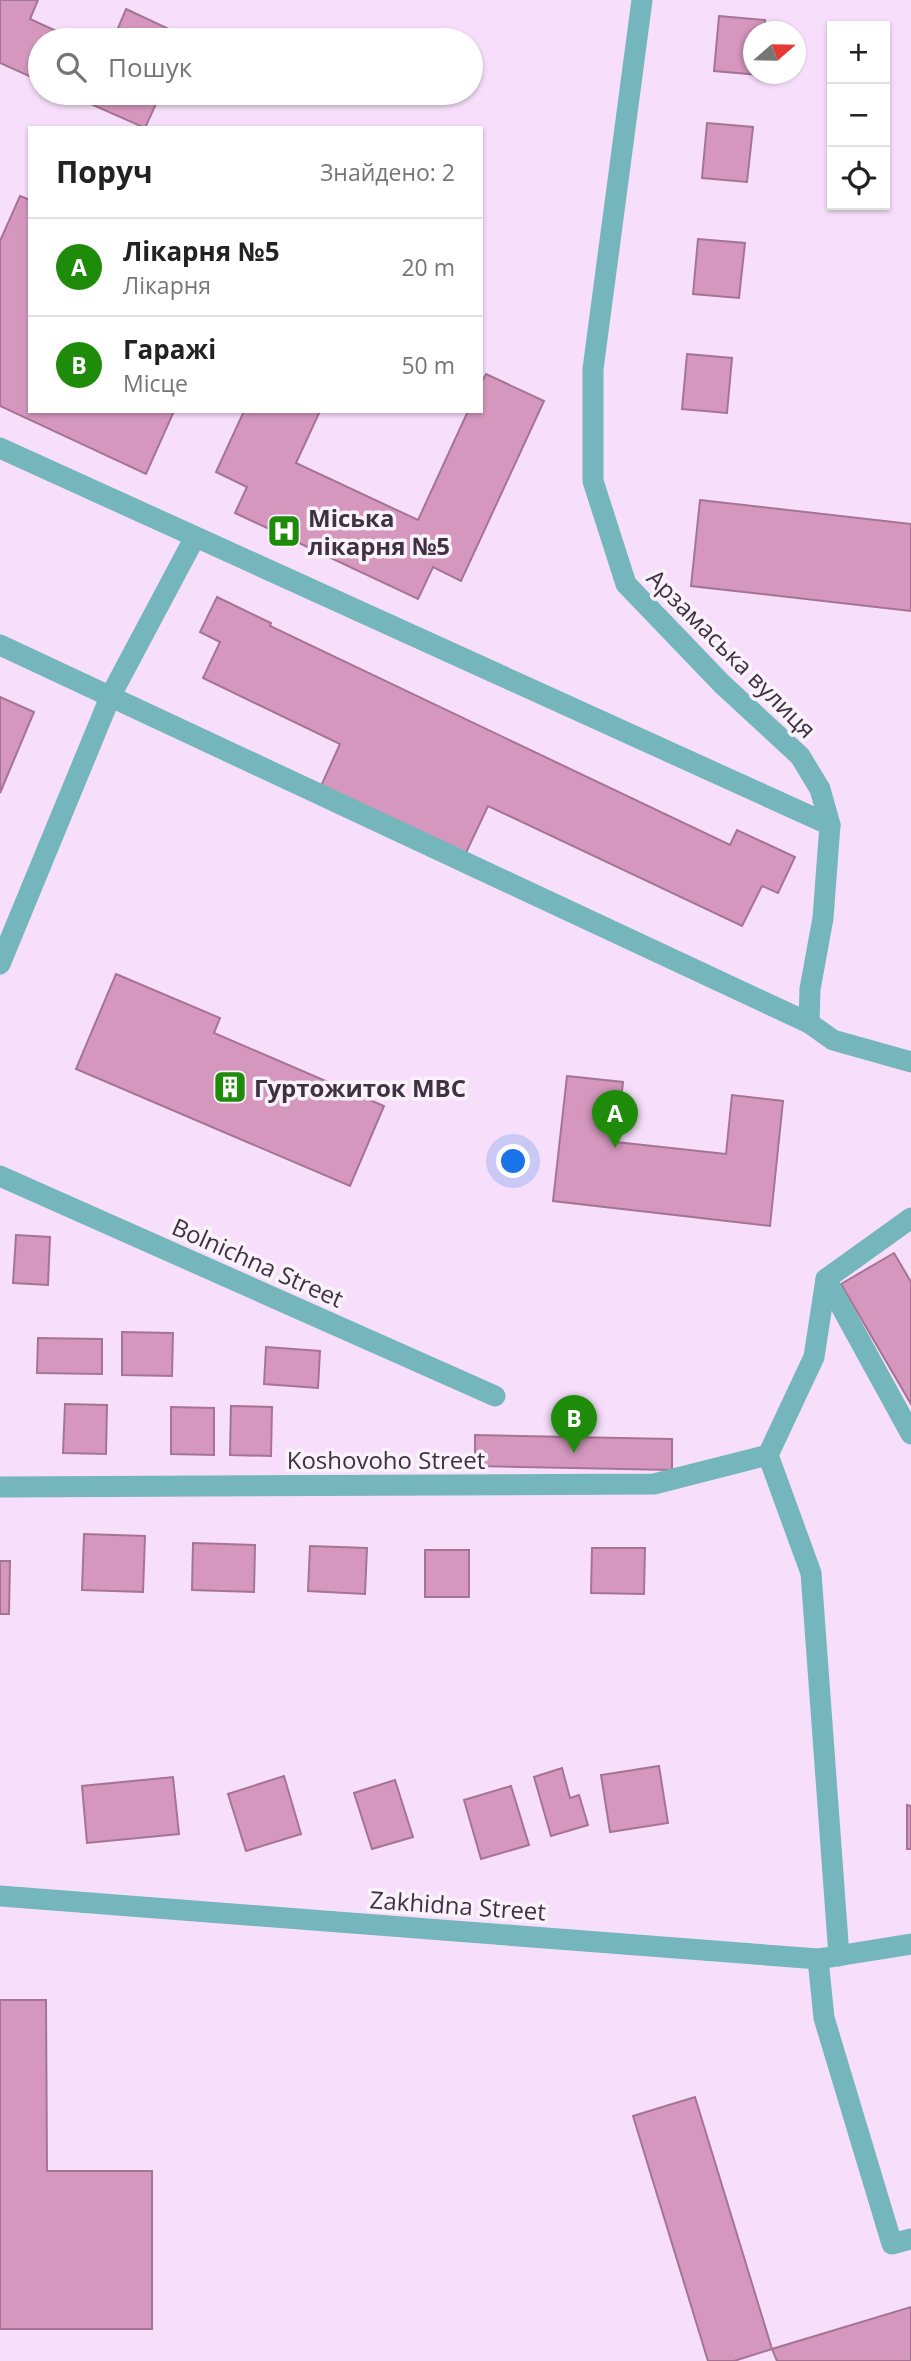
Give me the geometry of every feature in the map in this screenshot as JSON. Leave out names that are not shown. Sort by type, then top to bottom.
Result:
[{"type":"street","name":"Арзамаська вулиця","points":[[642,0],[593,369],[593,481],[626,584],[722,684],[800,756],[820,789],[830,825],[823,918],[810,989],[810,1023]]},
{"type":"street","points":[[0,448],[830,825]]},
{"type":"street","points":[[0,964],[111,695],[195,537]]},
{"type":"street","points":[[0,645],[810,1023],[833,1040],[911,1062]]},
{"type":"street","name":"Bolnichna Street","points":[[0,1176],[495,1396]]},
{"type":"street","points":[[911,1218],[826,1279],[814,1357],[768,1455],[811,1573],[829,1958],[824,2018],[892,2244],[911,2239]]},
{"type":"street","points":[[826,1279],[911,1434]]},
{"type":"street","name":"Koshovoho Street","points":[[0,1487],[654,1484],[768,1455]]},
{"type":"street","name":"Zakhidna Street","points":[[0,1896],[829,1958],[911,1944]]},
{"type":"building","points":[[0,0],[38,0],[30,19],[50,28],[28,28],[28,76],[0,63]]},
{"type":"building","points":[[126,9],[167,28],[118,28]]},
{"type":"building","points":[[719,16],[765,20],[743,21],[743,74],[714,71]]},
{"type":"building","points":[[93,105],[156,105],[146,126]]},
{"type":"building","points":[[707,123],[753,127],[747,182],[702,178]]},
{"type":"building","points":[[20,196],[28,199],[28,413],[173,413],[146,474],[0,406],[0,241]]},
{"type":"building","points":[[698,239],[745,243],[739,298],[693,294]]},
{"type":"building","points":[[687,354],[732,358],[727,413],[682,409]]},
{"type":"building","points":[[486,374],[544,401],[461,581],[433,567],[418,599],[235,513],[247,487],[216,472],[243,413],[319,413],[296,463],[418,520],[467,413],[483,413],[483,379]]},
{"type":"building","points":[[700,500],[911,524],[911,611],[691,586]]},
{"type":"building","points":[[217,597],[271,623],[270,626],[730,845],[737,830],[795,857],[778,893],[762,886],[742,926],[488,806],[465,855],[321,786],[340,744],[203,678],[220,642],[200,632]]},
{"type":"building","points":[[0,697],[34,712],[0,793]]},
{"type":"building","name":"Гуртожиток МВС","points":[[116,974],[220,1018],[214,1033],[384,1106],[350,1186],[76,1069]]},
{"type":"building","points":[[567,1076],[623,1082],[616,1142],[726,1154],[732,1095],[783,1101],[770,1226],[553,1201]]},
{"type":"building","points":[[16,1235],[50,1237],[48,1285],[13,1283]]},
{"type":"building","points":[[894,1253],[911,1282],[911,1404],[841,1284]]},
{"type":"building","points":[[122,1332],[173,1333],[172,1376],[122,1375]]},
{"type":"building","points":[[38,1338],[102,1339],[102,1374],[37,1373]]},
{"type":"building","points":[[266,1347],[320,1351],[318,1388],[264,1384]]},
{"type":"building","points":[[65,1404],[107,1405],[106,1454],[63,1453]]},
{"type":"building","points":[[231,1406],[272,1407],[271,1456],[230,1455]]},
{"type":"building","points":[[171,1407],[214,1408],[214,1455],[171,1454]]},
{"type":"building","points":[[475,1435],[672,1439],[672,1470],[475,1466]]},
{"type":"building","points":[[84,1534],[145,1536],[143,1592],[82,1590]]},
{"type":"building","points":[[193,1543],[255,1545],[254,1592],[192,1590]]},
{"type":"building","points":[[310,1546],[367,1548],[365,1594],[308,1591]]},
{"type":"building","points":[[592,1548],[645,1548],[644,1594],[591,1593]]},
{"type":"building","points":[[425,1550],[469,1550],[469,1597],[425,1597]]},
{"type":"building","points":[[0,1561],[10,1561],[9,1614],[0,1614]]},
{"type":"building","points":[[659,1766],[668,1823],[610,1832],[601,1775]]},
{"type":"building","points":[[562,1768],[570,1798],[579,1795],[588,1825],[551,1836],[534,1777]]},
{"type":"building","points":[[284,1776],[301,1834],[246,1851],[228,1794]]},
{"type":"building","points":[[173,1777],[179,1834],[87,1843],[82,1786]]},
{"type":"building","points":[[395,1780],[413,1837],[372,1849],[354,1793]]},
{"type":"building","points":[[511,1786],[529,1845],[481,1859],[464,1800]]},
{"type":"building","points":[[907,1805],[911,1806],[911,1849],[907,1849]]},
{"type":"building","points":[[0,2000],[46,2000],[47,2171],[152,2171],[152,2329],[0,2329]]},
{"type":"building","points":[[695,2097],[772,2349],[734,2361],[708,2361],[633,2116]]},
{"type":"building","points":[[911,2307],[911,2361],[777,2361],[772,2349]]},
{"type":"place","name":"Міська лікарня №5","points":[[284,531]]},
{"type":"place","name":"Гуртожиток МВС","points":[[230,1087]]},
{"type":"place","name":"Лікарня №5","points":[[615,1148]]},
{"type":"place","name":"Гаражі","points":[[574,1453]]}]
